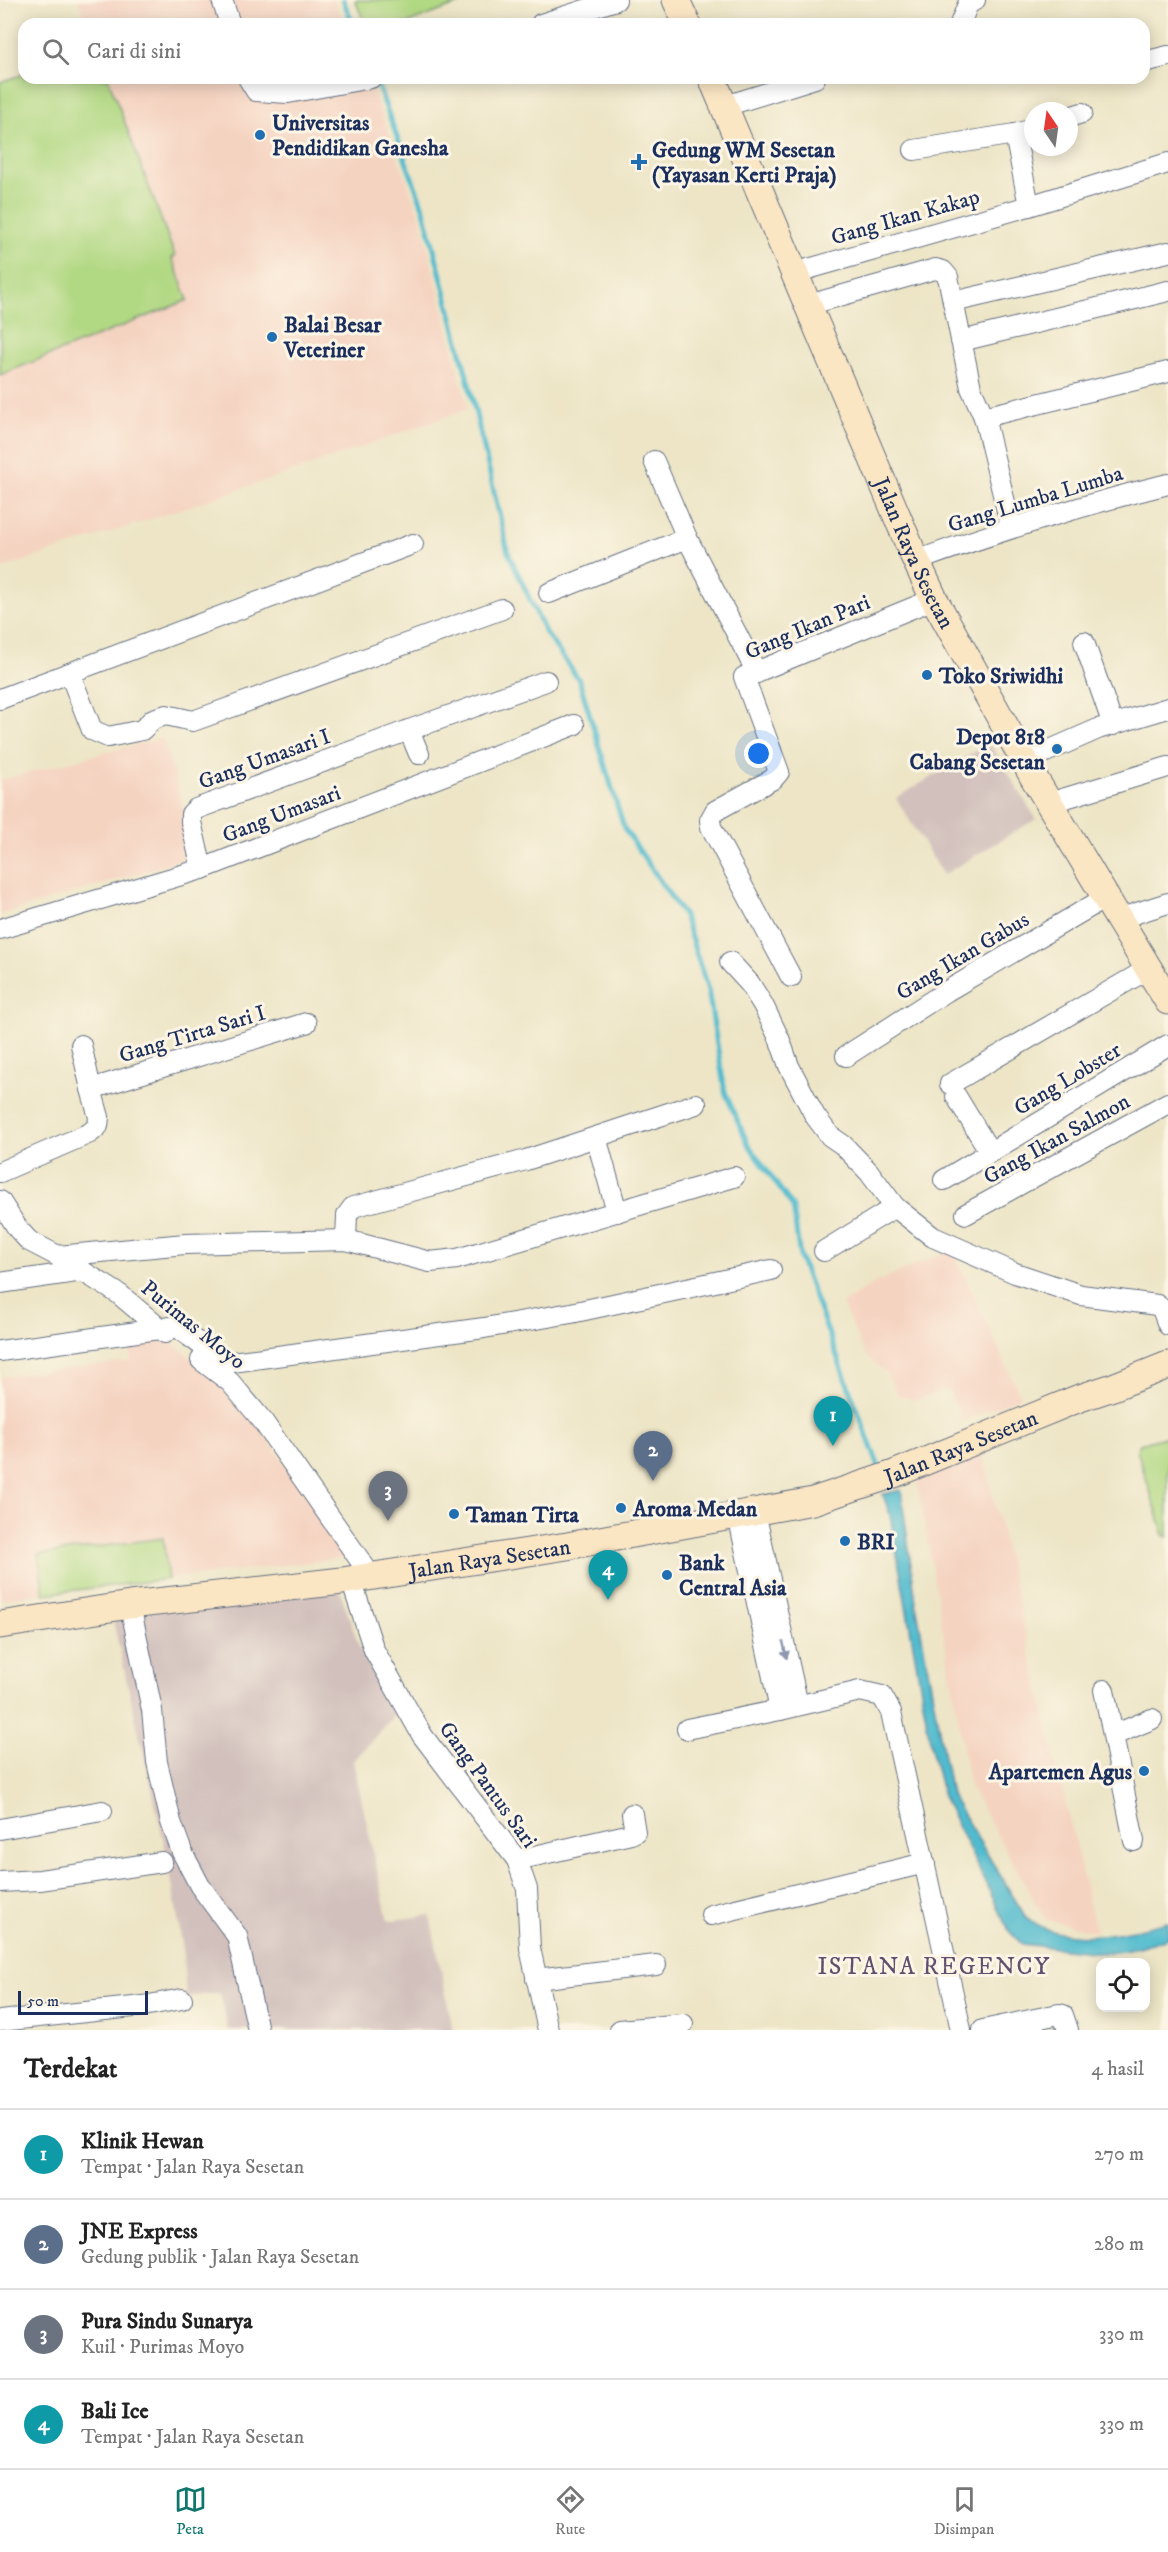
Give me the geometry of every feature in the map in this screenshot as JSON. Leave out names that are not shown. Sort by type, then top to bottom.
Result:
[{"type":"main road","points":[[676,0],[684,18]]},
{"type":"main road","name":"Jalan Raya Sesetan","points":[[715,84],[934,599],[1049,803],[1168,1001]]},
{"type":"main road","name":"Jalan Raya Sesetan","points":[[0,1625],[130,1605],[361,1578],[567,1546],[813,1501],[883,1477],[1168,1365]]},
{"type":"street","points":[[222,0],[228,18]]},
{"type":"street","points":[[560,18],[616,0]]},
{"type":"street","points":[[962,18],[968,4],[975,0]]},
{"type":"street","points":[[1150,60],[1168,56]]},
{"type":"street","points":[[252,84],[256,91],[271,93],[288,93],[340,84]]},
{"type":"street","points":[[725,106],[796,84]]},
{"type":"street","points":[[914,150],[1024,132]]},
{"type":"street","points":[[1026,156],[1029,206]]},
{"type":"street","name":"Gang Ikan Kakap","points":[[794,273],[1168,164]]},
{"type":"street","points":[[953,302],[1168,252]]},
{"type":"street","points":[[808,305],[935,269],[943,271],[948,277],[971,388],[984,417],[1011,527]]},
{"type":"street","points":[[961,341],[1168,291]]},
{"type":"street","points":[[984,417],[1168,372]]},
{"type":"street","points":[[654,461],[687,538],[757,673]]},
{"type":"street","name":"Gang Lumba Lumba","points":[[916,561],[1011,527],[1168,484]]},
{"type":"street","points":[[549,593],[687,538]]},
{"type":"street","points":[[0,699],[413,544]]},
{"type":"street","name":"Gang Ikan Pari","points":[[792,977],[711,827],[710,820],[715,811],[773,779],[779,772],[744,677],[934,599]]},
{"type":"street","points":[[70,674],[92,730],[108,737],[142,730],[153,719],[166,715],[193,721],[502,609]]},
{"type":"street","points":[[1084,642],[1113,725]]},
{"type":"street","name":"Gang Umasari I","points":[[202,869],[190,822],[191,814],[196,809],[546,681]]},
{"type":"street","points":[[1025,761],[1113,725],[1168,708]]},
{"type":"street","name":"Gang Umasari","points":[[0,928],[202,869],[574,725]]},
{"type":"street","points":[[409,730],[419,754]]},
{"type":"street","points":[[1049,803],[1168,767]]},
{"type":"street","name":"Gang Ikan Gabus","points":[[846,1056],[947,991],[1112,908],[1168,903]]},
{"type":"street","points":[[730,962],[750,984],[763,1005],[789,1066],[815,1116],[830,1136],[843,1145],[869,1172],[895,1207],[933,1237],[986,1262],[1048,1286],[1081,1295],[1157,1305],[1162,1309],[1168,1324]]},
{"type":"street","points":[[990,1152],[953,1090],[1148,969]]},
{"type":"street","name":"Gang Tirta Sari I","points":[[91,1089],[306,1023]]},
{"type":"street","points":[[0,1172],[90,1133],[98,1126],[99,1117],[81,1045]]},
{"type":"street","name":"Gang Lobster","points":[[944,1180],[1168,1045]]},
{"type":"street","name":"Gang Ikan Salmon","points":[[966,1214],[1168,1103]]},
{"type":"street","points":[[346,1240],[346,1215],[353,1207],[526,1160],[696,1104]]},
{"type":"street","points":[[596,1137],[617,1212]]},
{"type":"street","points":[[58,1256],[185,1244],[346,1240],[430,1262],[457,1259],[734,1177]]},
{"type":"street","name":"Purimas Moyo","points":[[0,1201],[18,1229],[29,1241],[119,1294],[159,1329],[231,1382],[262,1420],[361,1578]]},
{"type":"street","points":[[824,1251],[895,1207]]},
{"type":"street","points":[[0,1351],[175,1326],[225,1362],[232,1362],[494,1326],[571,1313],[771,1270]]},
{"type":"street","points":[[0,1283],[83,1271]]},
{"type":"street","points":[[746,1513],[789,1708]]},
{"type":"street","name":"Gang Pantus Sari","points":[[361,1578],[374,1650],[423,1735],[517,1860],[527,1889],[530,1948],[548,2030]]},
{"type":"street","points":[[130,1605],[152,1710],[156,1762],[171,1822],[182,1852],[200,1886],[237,1936],[258,2030]]},
{"type":"street","points":[[1104,1690],[1134,1841]]},
{"type":"street","points":[[687,1729],[860,1691],[882,1696],[891,1712],[961,2030]]},
{"type":"street","points":[[1114,1735],[1152,1719]]},
{"type":"street","points":[[0,1829],[102,1811]]},
{"type":"street","points":[[517,1860],[631,1834],[636,1828],[632,1814]]},
{"type":"street","points":[[0,1882],[40,1880],[162,1862]]},
{"type":"street","points":[[711,1915],[925,1863]]},
{"type":"street","points":[[536,1979],[656,1965]]},
{"type":"street","points":[[0,2021],[142,2006],[182,1999]]},
{"type":"street","points":[[982,2030],[1059,2014],[1063,2015],[1068,2030]]},
{"type":"street","points":[[620,2030],[683,2024]]},
{"type":"shaded area","points":[[78,0],[334,0],[342,18],[85,18]]},
{"type":"shaded area","name":"Balai Besar Veteriner","points":[[110,84],[370,84],[420,216],[468,409],[277,477],[0,569],[0,375],[188,300],[171,258],[175,255]]},
{"type":"shaded area","points":[[162,738],[173,770],[195,856],[0,915],[0,780]]},
{"type":"shaded area","points":[[990,743],[1036,819],[943,875],[896,798]]},
{"type":"shaded area","points":[[952,1249],[1021,1397],[962,1421],[949,1389],[914,1400],[898,1395],[886,1372],[866,1356],[842,1304],[876,1282]]},
{"type":"shaded area","points":[[161,1335],[233,1390],[351,1557],[0,1599],[0,1377],[131,1361],[128,1337]]},
{"type":"shaded area","points":[[983,1455],[1096,1932],[1045,1919],[970,1787],[917,1480]]},
{"type":"shaded area","points":[[340,1591],[361,1652],[398,1711],[353,1761],[388,1921],[430,1915],[453,2030],[228,2030],[220,1993],[186,1997],[182,1943],[168,1860],[112,1616]]},
{"type":"green space","points":[[355,0],[469,0],[422,18],[362,18]]},
{"type":"green space","points":[[18,76],[18,84],[110,84],[175,256],[172,258],[188,300],[0,375],[0,82]]},
{"type":"green space","points":[[1168,1436],[1168,1537],[1164,1535],[1137,1450],[1140,1444]]},
{"type":"green space","points":[[163,1538],[168,1579],[44,1594],[38,1555]]},
{"type":"water","points":[[901,1490],[917,1610],[951,1795],[1025,1916],[1040,1926],[1057,1932],[1094,1936],[1168,1922],[1168,1938],[1125,1951],[1100,1953],[1022,1944],[1009,1931],[943,1796],[932,1752],[890,1515],[883,1494]]},
{"type":"waterway","points":[[343,0],[350,18]]},
{"type":"waterway","points":[[377,84],[424,210],[469,384],[508,552],[545,632],[579,680],[624,828],[684,916],[708,990],[725,1092],[748,1144],[793,1207],[800,1258],[880,1470]]},
{"type":"place","name":"Universitas Pendidikan Ganesha","points":[[260,135]]},
{"type":"place","name":"Gedung WM Sesetan (Yayasan Kerti Praja)","points":[[639,162]]},
{"type":"place","name":"Balai Besar Veteriner","points":[[272,337]]},
{"type":"place","name":"Toko Sriwidhi","points":[[927,675]]},
{"type":"place","name":"Depot 818 Cabang Sesetan","points":[[1057,749]]},
{"type":"place","name":"Klinik Hewan","points":[[833,1446]]},
{"type":"place","name":"JNE Express","points":[[653,1481]]},
{"type":"place","name":"Aroma Medan","points":[[621,1508]]},
{"type":"place","name":"Taman Tirta","points":[[454,1514]]},
{"type":"place","name":"Pura Sindu Sunarya","points":[[388,1521]]},
{"type":"place","name":"BRI","points":[[845,1541]]},
{"type":"place","name":"Bank Central Asia","points":[[667,1575]]},
{"type":"place","name":"Bali Ice","points":[[608,1600]]},
{"type":"place","name":"Apartemen Agus","points":[[1144,1771]]},
{"type":"district","name":"ISTANA REGENCY","points":[[934,1966]]}]
